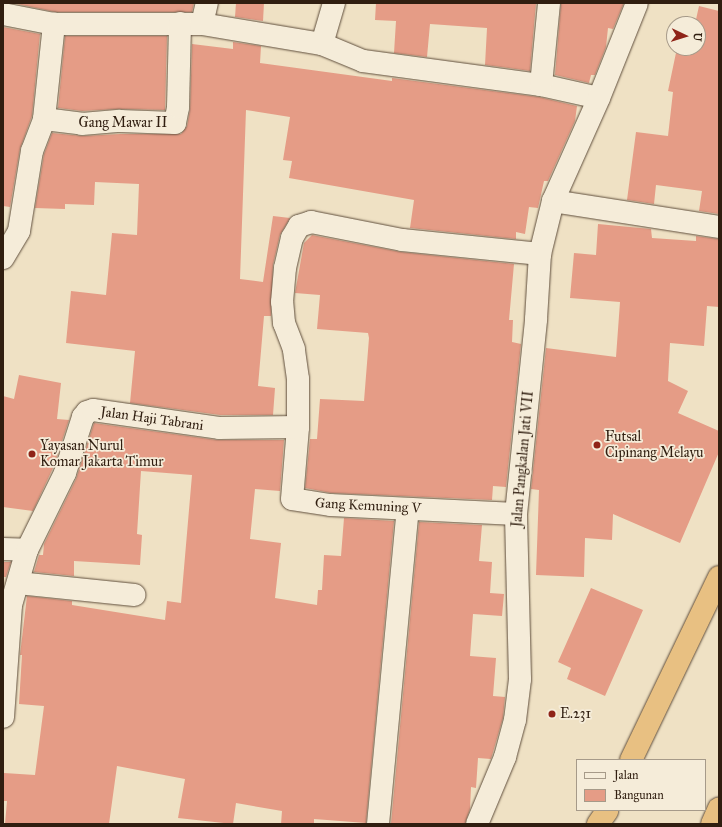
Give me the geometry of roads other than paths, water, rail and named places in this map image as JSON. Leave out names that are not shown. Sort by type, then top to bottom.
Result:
[{"type":"highway","points":[[631,759],[719,577]]},
{"type":"highway","points":[[712,824],[719,808]]},
{"type":"street","points":[[322,44],[334,3]]},
{"type":"street","points":[[541,85],[549,3]]},
{"type":"street","name":"Jalan Pangkalan Jati VII","points":[[477,824],[505,756],[515,720],[520,679],[516,514],[536,319],[540,254],[553,201],[599,98],[637,3]]},
{"type":"street","points":[[3,14],[54,24],[180,23],[205,13],[322,44],[363,61],[442,73],[541,85],[599,98]]},
{"type":"street","name":"Gang Mawar II","points":[[44,119],[82,124],[120,121],[175,123],[178,107],[180,23]]},
{"type":"street","points":[[3,258],[19,231],[32,151],[44,119],[54,24]]},
{"type":"street","points":[[553,201],[719,227]]},
{"type":"street","points":[[298,427],[298,379],[294,348],[284,323],[282,302],[285,268],[292,238],[299,226],[311,222],[402,240],[540,254]]},
{"type":"street","name":"Jalan Haji Tabrani","points":[[3,716],[11,605],[27,550],[65,473],[82,418],[87,412],[92,410],[219,428],[298,427]]},
{"type":"street","name":"Gang Kemuning V","points":[[298,427],[292,499],[330,505],[516,514]]},
{"type":"street","points":[[378,824],[408,509]]},
{"type":"street","points":[[3,549],[27,550]]},
{"type":"street","points":[[18,583],[134,595]]},
{"type":"place","name":"Futsal Cipinang Melayu","points":[[597,445]]},
{"type":"place","name":"Yayasan Nurul Komar Jakarta Timur","points":[[32,454]]},
{"type":"place","name":"E.231","points":[[552,714]]}]
